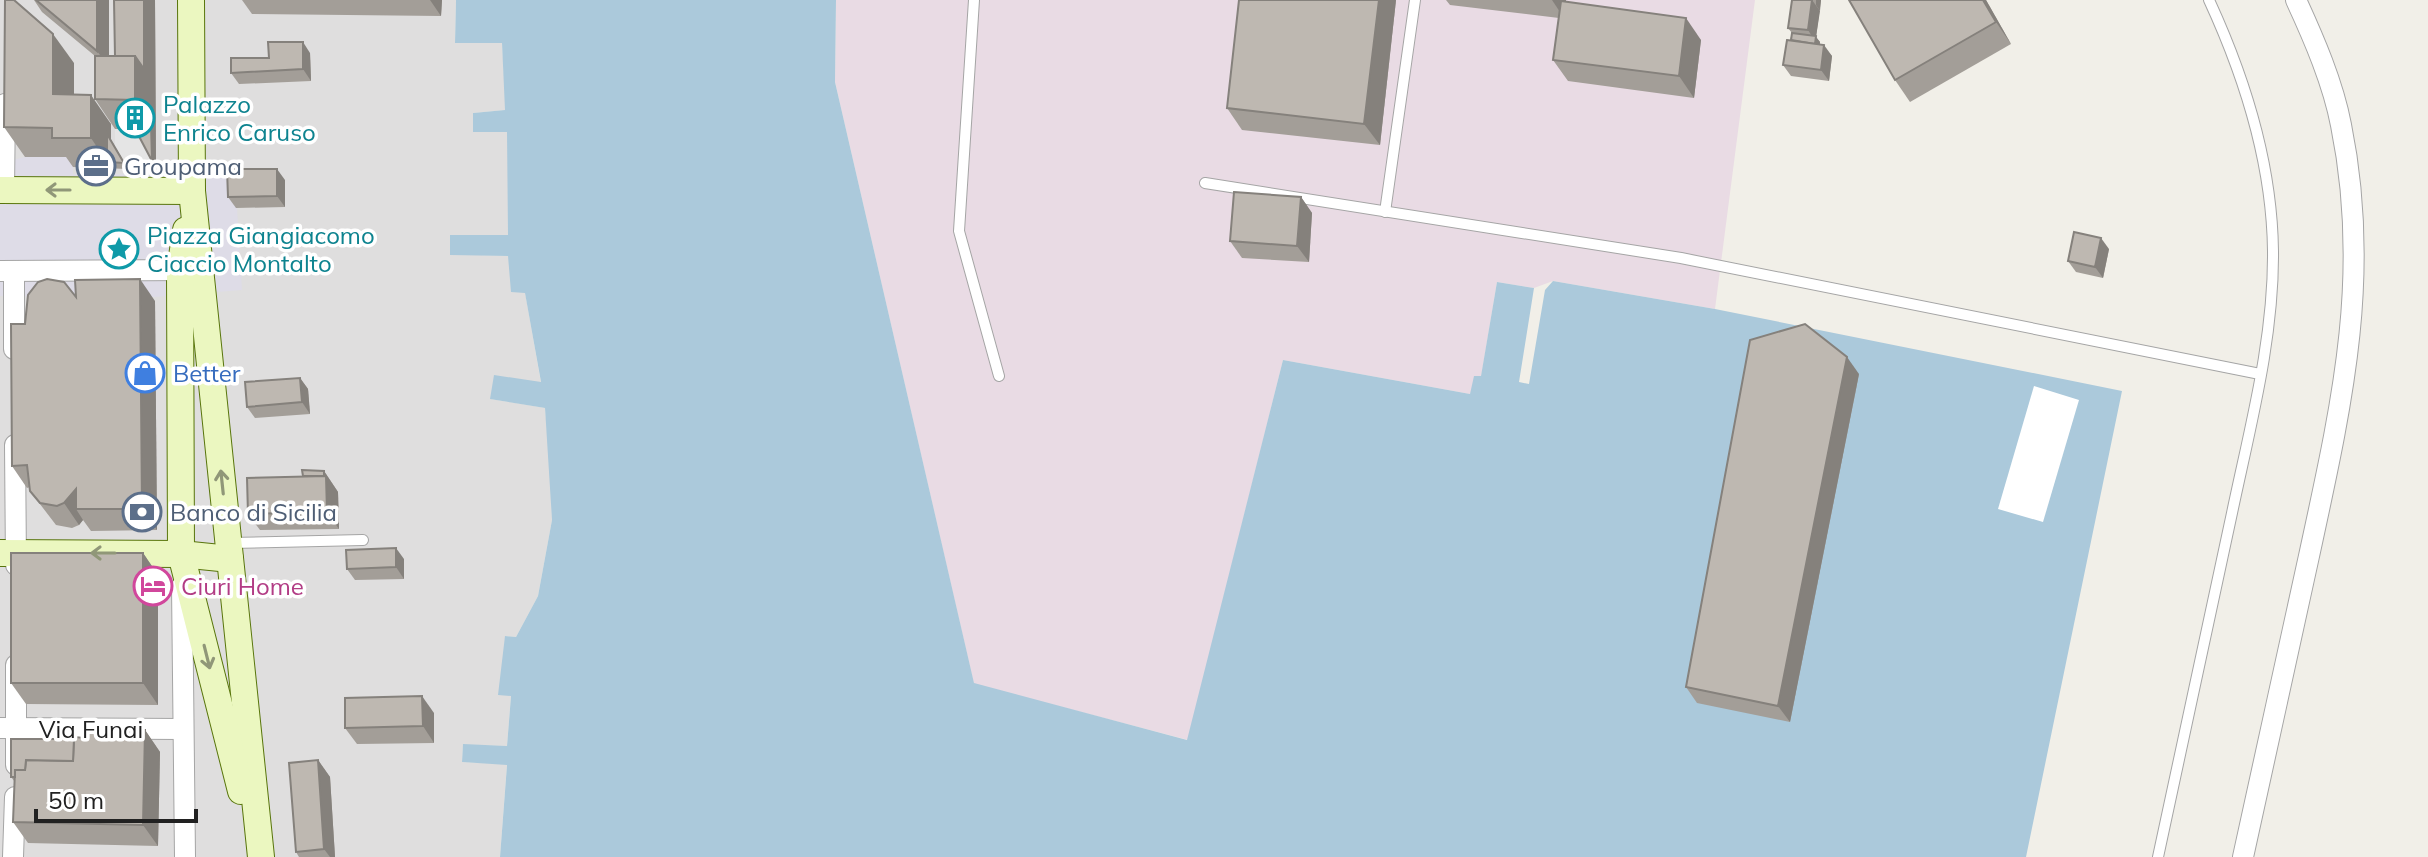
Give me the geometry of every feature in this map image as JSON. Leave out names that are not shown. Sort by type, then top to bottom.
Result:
[{"type":"main road","points":[[191,0],[191,282],[181,554],[260,857]]},
{"type":"main road","points":[[2,190],[192,182]]},
{"type":"main road","points":[[191,282],[229,551],[260,857]]},
{"type":"main road","points":[[8,553],[181,554],[229,551]]},
{"type":"street","points":[[2243,857],[2337,425],[2353,320],[2356,247],[2341,124],[2296,0]]},
{"type":"street","points":[[2,190],[5,88]]},
{"type":"street","points":[[14,372],[14,296],[7,271],[191,282]]},
{"type":"street","points":[[15,432],[8,553],[16,583]]},
{"type":"street","points":[[181,554],[185,857]]},
{"type":"street","points":[[13,857],[8,728],[16,643]]},
{"type":"street","name":"Via Funai","points":[[8,728],[183,729]]},
{"type":"lane","points":[[974,0],[959,231],[999,376]]},
{"type":"lane","points":[[1385,212],[1415,0]]},
{"type":"lane","points":[[2158,857],[2270,319],[2273,250],[2267,182],[2252,114],[2227,38],[2209,0]]},
{"type":"lane","points":[[1205,183],[1681,258],[2260,374]]},
{"type":"lane","points":[[229,551],[363,540]]},
{"type":"shaded area","points":[[0,0],[456,0],[455,43],[502,42],[506,110],[473,113],[473,131],[508,132],[508,236],[451,235],[450,254],[508,256],[525,292],[541,383],[491,399],[545,408],[551,477],[552,520],[538,596],[516,637],[506,636],[499,695],[511,695],[507,746],[463,745],[462,762],[507,764],[500,857],[0,857]]},
{"type":"shaded area","points":[[836,0],[1755,0],[1715,309],[1553,281],[1534,288],[1497,282],[1481,377],[1470,394],[1283,360],[1188,740],[974,684],[835,82]]},
{"type":"shaded area","points":[[115,129],[136,129],[156,167],[128,169],[115,146]]},
{"type":"shaded area","name":"Piazza Giangiacomo Ciaccio Montalto","points":[[25,157],[73,157],[73,174],[235,174],[242,290],[155,297],[0,296],[0,163]]},
{"type":"water","points":[[456,0],[836,0],[835,82],[974,683],[1187,740],[1283,360],[1470,394],[1474,376],[1481,376],[1497,282],[1534,288],[1519,382],[1529,384],[1545,290],[1553,281],[1715,309],[2122,391],[2026,857],[500,857],[507,765],[462,762],[463,744],[507,746],[511,696],[498,695],[505,636],[516,637],[538,596],[552,520],[545,408],[490,399],[494,375],[541,382],[525,293],[511,292],[508,256],[450,255],[450,235],[508,235],[507,132],[473,132],[473,113],[505,110],[502,43],[455,43]]},
{"type":"pier","points":[[2034,386],[2079,400],[2043,522],[1998,509]]},
{"type":"building","points":[[5,0],[14,0],[53,34],[53,94],[91,95],[91,138],[52,138],[52,128],[4,127]]},
{"type":"building","points":[[36,0],[97,0],[97,51]]},
{"type":"building","points":[[114,0],[144,0],[144,69],[135,56],[115,56]]},
{"type":"building","points":[[1239,0],[1379,0],[1364,124],[1227,108]]},
{"type":"building","points":[[1792,0],[1812,0],[1808,30],[1788,28]]},
{"type":"building","points":[[1849,0],[1983,0],[1996,22],[1895,80]]},
{"type":"building","points":[[1561,1],[1686,18],[1679,76],[1553,60]]},
{"type":"building","points":[[1792,33],[1816,36],[1815,44],[1791,40]]},
{"type":"building","points":[[1787,40],[1824,45],[1821,70],[1783,65]]},
{"type":"building","points":[[268,42],[303,42],[303,69],[231,73],[231,58],[269,58]]},
{"type":"building","points":[[95,56],[135,56],[135,100],[95,99]]},
{"type":"building","points":[[132,123],[151,124],[152,161]]},
{"type":"building","points":[[107,134],[124,163],[107,162]]},
{"type":"building","points":[[227,169],[277,169],[277,196],[228,197]]},
{"type":"building","points":[[1234,192],[1301,197],[1297,246],[1230,241]]},
{"type":"building","points":[[2074,232],[2101,238],[2095,267],[2068,261]]},
{"type":"building","points":[[47,279],[64,282],[76,297],[75,280],[140,279],[142,509],[76,509],[76,489],[64,503],[57,506],[40,503],[30,491],[27,465],[12,466],[11,324],[25,324],[28,295],[38,282]]},
{"type":"building","points":[[1805,324],[1847,357],[1778,706],[1686,687],[1750,340]]},
{"type":"building","points":[[300,378],[302,402],[247,407],[245,382]]},
{"type":"building","points":[[302,470],[324,471],[324,476],[303,476]]},
{"type":"building","points":[[326,476],[327,512],[248,514],[247,478]]},
{"type":"building","points":[[396,548],[396,567],[347,569],[346,550]]},
{"type":"building","points":[[11,553],[143,553],[143,683],[11,683]]},
{"type":"building","points":[[422,696],[423,726],[345,728],[345,698]]},
{"type":"building","points":[[85,729],[145,730],[143,825],[13,822],[15,770],[25,770],[26,760],[73,761],[74,737],[85,738]]},
{"type":"building","points":[[11,739],[74,739],[73,761],[26,760],[25,770],[15,770],[15,777],[11,777]]},
{"type":"building","points":[[318,760],[324,849],[296,852],[289,763]]},
{"type":"place","name":"Palazzo Enrico Caruso","points":[[135,118]]},
{"type":"place","name":"Groupama","points":[[96,166]]},
{"type":"place","name":"Piazza Giangiacomo Ciaccio Montalto","points":[[119,249]]},
{"type":"place","name":"Better","points":[[145,373]]},
{"type":"place","name":"Banco di Sicilia","points":[[142,512]]},
{"type":"place","name":"Ciuri Home","points":[[153,586]]}]
